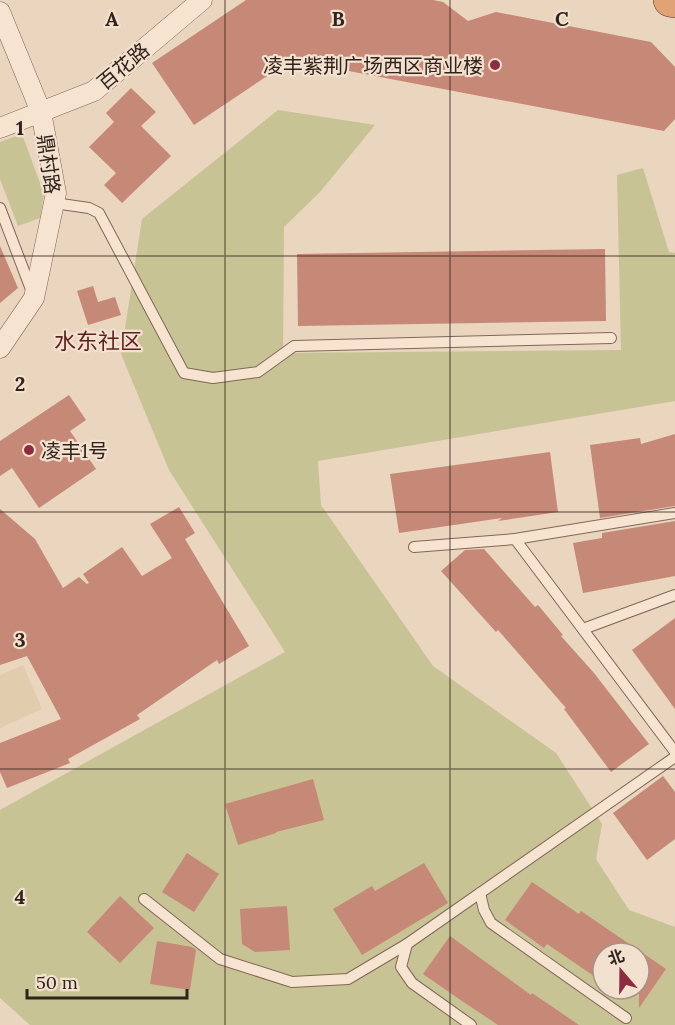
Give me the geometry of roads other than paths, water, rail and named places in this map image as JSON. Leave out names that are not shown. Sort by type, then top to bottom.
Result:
[{"type":"highway","points":[[670,0],[675,1]]},
{"type":"street","name":"百花路","points":[[0,128],[94,91],[202,0]]},
{"type":"street","name":"鼎村路","points":[[0,12],[40,112],[56,193],[34,298],[0,348]]},
{"type":"lane","points":[[54,203],[89,208],[99,213],[184,374],[213,378],[258,372],[294,346],[611,339]]},
{"type":"lane","points":[[0,208],[34,298]]},
{"type":"lane","points":[[414,547],[515,538],[675,513]]},
{"type":"lane","points":[[515,538],[583,629],[670,736],[675,752]]},
{"type":"lane","points":[[583,629],[675,595]]},
{"type":"lane","points":[[144,898],[220,959],[292,982],[348,979],[408,944],[675,757]]},
{"type":"lane","points":[[480,893],[484,910],[491,923],[626,1018]]},
{"type":"lane","points":[[408,944],[401,967],[412,983],[471,1025]]},
{"type":"place","name":"凌丰紫荆广场西区商业楼","points":[[495,65]]},
{"type":"place","name":"凌丰1号","points":[[29,450]]},
{"type":"district","name":"水东社区","points":[[98,341]]}]
